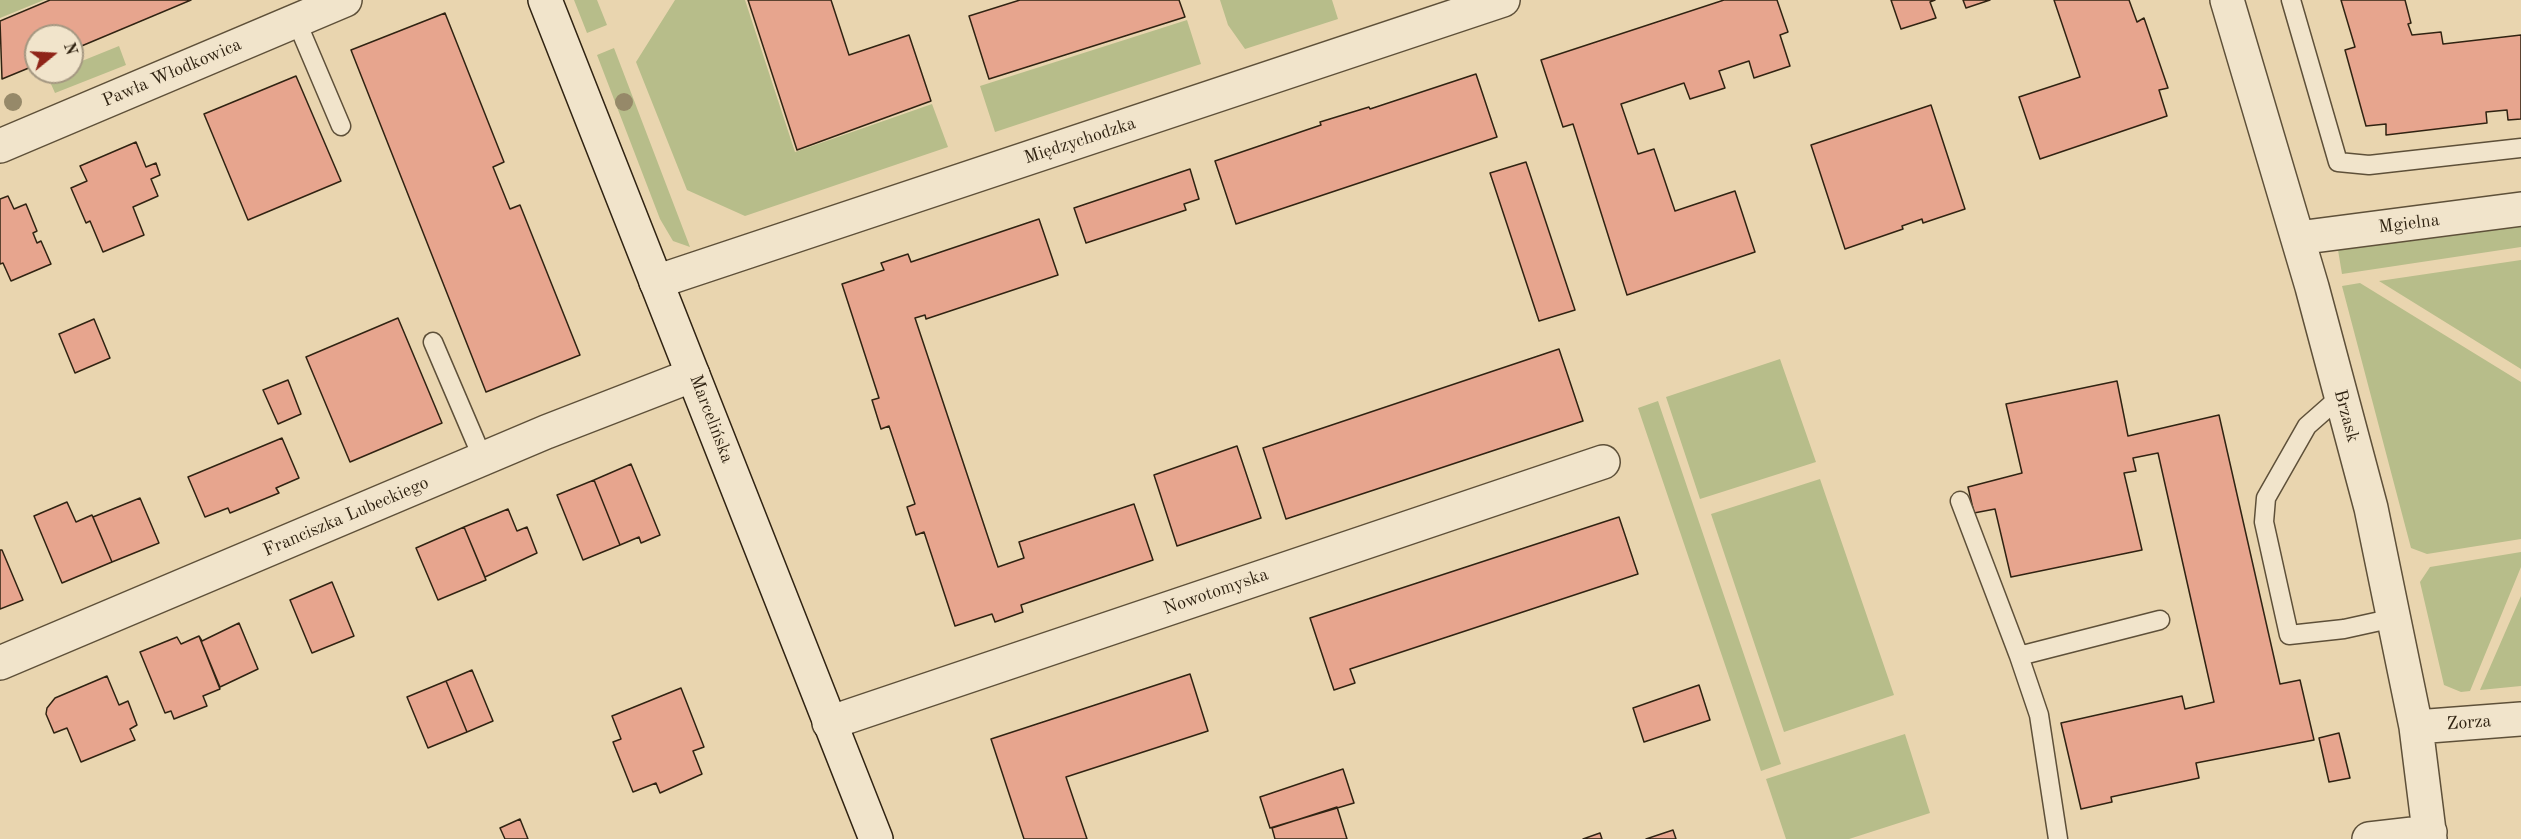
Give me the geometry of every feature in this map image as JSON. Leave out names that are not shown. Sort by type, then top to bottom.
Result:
[{"type":"street","name":"Pawła Włodkowica","points":[[0,146],[345,0]]},
{"type":"street","name":"Marcelińska","points":[[545,0],[876,839]]},
{"type":"street","name":"Międzychodzka","points":[[657,282],[1503,0]]},
{"type":"street","name":"Brzask","points":[[2227,0],[2298,238],[2371,508],[2416,727],[2430,835]]},
{"type":"street","name":"Mgielna","points":[[2298,238],[2521,209]]},
{"type":"street","name":"Franciszka Lubeckiego","points":[[0,663],[483,459],[693,375]]},
{"type":"street","name":"Nowotomyska","points":[[829,723],[1603,462]]},
{"type":"street","name":"Zorza","points":[[2416,727],[2521,719]]},
{"type":"street","points":[[2368,839],[2430,835]]},
{"type":"lane","points":[[2291,0],[2338,162],[2370,165],[2521,148]]},
{"type":"lane","points":[[296,20],[341,126]]},
{"type":"lane","points":[[433,342],[483,459]]},
{"type":"lane","points":[[2341,396],[2307,426],[2266,498],[2264,522],[2289,635],[2344,629],[2394,618]]},
{"type":"lane","points":[[1960,501],[2039,715],[2058,839]]},
{"type":"lane","points":[[2019,656],[2160,620]]},
{"type":"green space","points":[[0,0],[44,0],[0,18]]},
{"type":"green space","points":[[574,0],[597,0],[607,25],[587,33]]},
{"type":"green space","points":[[675,0],[745,0],[795,152],[932,104],[948,147],[745,216],[687,190],[636,62]]},
{"type":"green space","points":[[1220,0],[1332,0],[1338,19],[1245,49],[1228,25]]},
{"type":"green space","points":[[1187,20],[1201,64],[995,132],[980,86]]},
{"type":"green space","points":[[119,46],[126,65],[84,82],[84,60]]},
{"type":"green space","points":[[614,48],[690,247],[673,241],[660,219],[597,55]]},
{"type":"green space","points":[[51,84],[78,84],[55,93]]},
{"type":"green space","points":[[2521,223],[2521,247],[2342,274],[2338,250]]},
{"type":"green space","points":[[2521,260],[2521,369],[2379,281]]},
{"type":"green space","points":[[2360,283],[2521,382],[2521,539],[2427,554],[2411,548],[2342,286]]},
{"type":"green space","points":[[1780,359],[1816,462],[1700,499],[1666,397]]},
{"type":"green space","points":[[1658,401],[1781,764],[1761,771],[1638,408]]},
{"type":"green space","points":[[1820,479],[1894,695],[1784,732],[1711,514]]},
{"type":"green space","points":[[2521,552],[2521,567],[2470,691],[2461,692],[2444,685],[2420,582],[2430,567]]},
{"type":"green space","points":[[2521,596],[2521,686],[2480,690]]},
{"type":"green space","points":[[1905,734],[1930,813],[1849,839],[1786,839],[1766,779]]},
{"type":"building","points":[[50,0],[191,0],[84,45],[84,24],[24,24],[24,70],[2,79],[0,21]]},
{"type":"building","points":[[748,0],[831,0],[849,55],[909,35],[931,101],[797,150]]},
{"type":"building","points":[[1020,0],[1179,0],[1185,17],[989,79],[969,16]]},
{"type":"building","points":[[1724,0],[1777,0],[1788,32],[1780,35],[1790,66],[1754,78],[1749,61],[1719,71],[1725,88],[1690,99],[1684,83],[1621,104],[1638,154],[1654,149],[1675,211],[1735,191],[1755,252],[1627,295],[1573,124],[1563,127],[1541,60]]},
{"type":"building","points":[[1891,0],[1935,0],[1930,2],[1936,18],[1901,29]]},
{"type":"building","points":[[1963,0],[1990,0],[1966,8]]},
{"type":"building","points":[[2054,0],[2129,0],[2137,22],[2144,18],[2168,88],[2159,90],[2167,116],[2040,159],[2019,97],[2080,77]]},
{"type":"building","points":[[2341,0],[2405,0],[2412,35],[2441,32],[2443,44],[2521,35],[2521,119],[2508,120],[2507,110],[2486,112],[2487,123],[2386,135],[2386,124],[2366,126],[2345,50],[2355,47]]},
{"type":"building","points":[[445,13],[504,162],[493,167],[510,209],[520,205],[580,355],[486,392],[351,50]]},
{"type":"building","points":[[1476,74],[1497,137],[1236,224],[1215,161],[1321,125],[1320,122],[1369,107],[1370,109]]},
{"type":"building","points":[[296,76],[341,181],[248,220],[204,114]]},
{"type":"building","points":[[1931,105],[1965,209],[1923,223],[1922,219],[1902,226],[1903,229],[1845,249],[1811,145]]},
{"type":"building","points":[[136,142],[146,167],[156,163],[160,175],[151,179],[158,196],[133,207],[144,235],[103,252],[90,221],[86,223],[71,188],[87,181],[80,166]]},
{"type":"building","points":[[1526,162],[1575,310],[1539,321],[1490,173]]},
{"type":"building","points":[[1190,169],[1199,199],[1184,204],[1186,210],[1086,243],[1074,208]]},
{"type":"building","points":[[8,196],[14,209],[26,204],[37,231],[33,233],[37,243],[41,241],[51,264],[11,281],[3,263],[0,264],[0,199]]},
{"type":"building","points":[[1039,219],[1058,275],[926,319],[925,315],[915,318],[998,567],[1024,558],[1019,542],[1134,504],[1153,560],[1021,605],[1023,612],[995,622],[992,614],[955,626],[924,532],[916,535],[907,507],[915,504],[889,426],[881,429],[872,400],[879,398],[842,284],[884,270],[881,263],[908,254],[911,262]]},
{"type":"building","points":[[398,318],[442,423],[350,462],[306,357]]},
{"type":"building","points":[[94,319],[110,358],[75,373],[59,334]]},
{"type":"building","points":[[1559,349],[1583,421],[1286,519],[1263,448]]},
{"type":"building","points":[[288,380],[301,414],[278,424],[263,390]]},
{"type":"building","points":[[2117,381],[2128,436],[2219,415],[2280,684],[2300,680],[2314,740],[2196,763],[2199,778],[2111,797],[2112,802],[2081,809],[2061,723],[2182,696],[2185,709],[2214,702],[2158,453],[2133,458],[2136,471],[2124,473],[2142,550],[2011,577],[1995,509],[1974,513],[1968,487],[2022,473],[2006,404]]},
{"type":"building","points":[[282,438],[299,478],[276,488],[279,493],[230,513],[228,508],[205,517],[188,477]]},
{"type":"building","points":[[1237,446],[1261,518],[1177,546],[1154,475]]},
{"type":"building","points":[[631,464],[660,535],[641,543],[639,537],[620,545],[594,480]]},
{"type":"building","points":[[594,480],[620,545],[583,560],[557,495]]},
{"type":"building","points":[[140,498],[159,543],[112,562],[93,517]]},
{"type":"building","points":[[67,502],[76,522],[92,515],[112,562],[62,583],[34,516]]},
{"type":"building","points":[[508,509],[517,531],[527,527],[537,553],[485,577],[464,527]]},
{"type":"building","points":[[1619,517],[1638,574],[1350,669],[1355,683],[1334,690],[1310,618]]},
{"type":"building","points":[[464,527],[486,580],[438,600],[416,548]]},
{"type":"building","points":[[0,550],[2,550],[23,600],[0,609]]},
{"type":"building","points":[[332,582],[354,636],[312,653],[290,600]]},
{"type":"building","points":[[239,623],[258,669],[220,687],[199,636],[202,641]]},
{"type":"building","points":[[199,636],[220,689],[203,696],[207,706],[174,719],[171,711],[165,713],[140,652],[177,637],[181,644]]},
{"type":"building","points":[[472,670],[493,721],[467,732],[446,681]]},
{"type":"building","points":[[1190,674],[1208,731],[1066,777],[1087,839],[1024,839],[991,739]]},
{"type":"building","points":[[107,676],[119,705],[128,701],[137,725],[130,729],[135,740],[81,762],[67,728],[54,733],[46,714],[47,708],[55,698]]},
{"type":"building","points":[[446,681],[467,732],[428,748],[407,697]]},
{"type":"building","points":[[1699,685],[1710,720],[1644,742],[1633,708]]},
{"type":"building","points":[[681,688],[704,747],[693,751],[702,774],[660,793],[656,783],[633,792],[613,742],[621,739],[612,716]]},
{"type":"building","points":[[2339,733],[2350,778],[2329,782],[2319,738]]},
{"type":"building","points":[[1343,769],[1354,803],[1270,828],[1260,797]]},
{"type":"building","points":[[1337,807],[1347,839],[1275,839],[1272,828]]},
{"type":"building","points":[[520,819],[528,839],[505,839],[500,828]]},
{"type":"building","points":[[1673,830],[1676,839],[1646,839]]},
{"type":"building","points":[[1600,833],[1602,839],[1583,839]]}]
